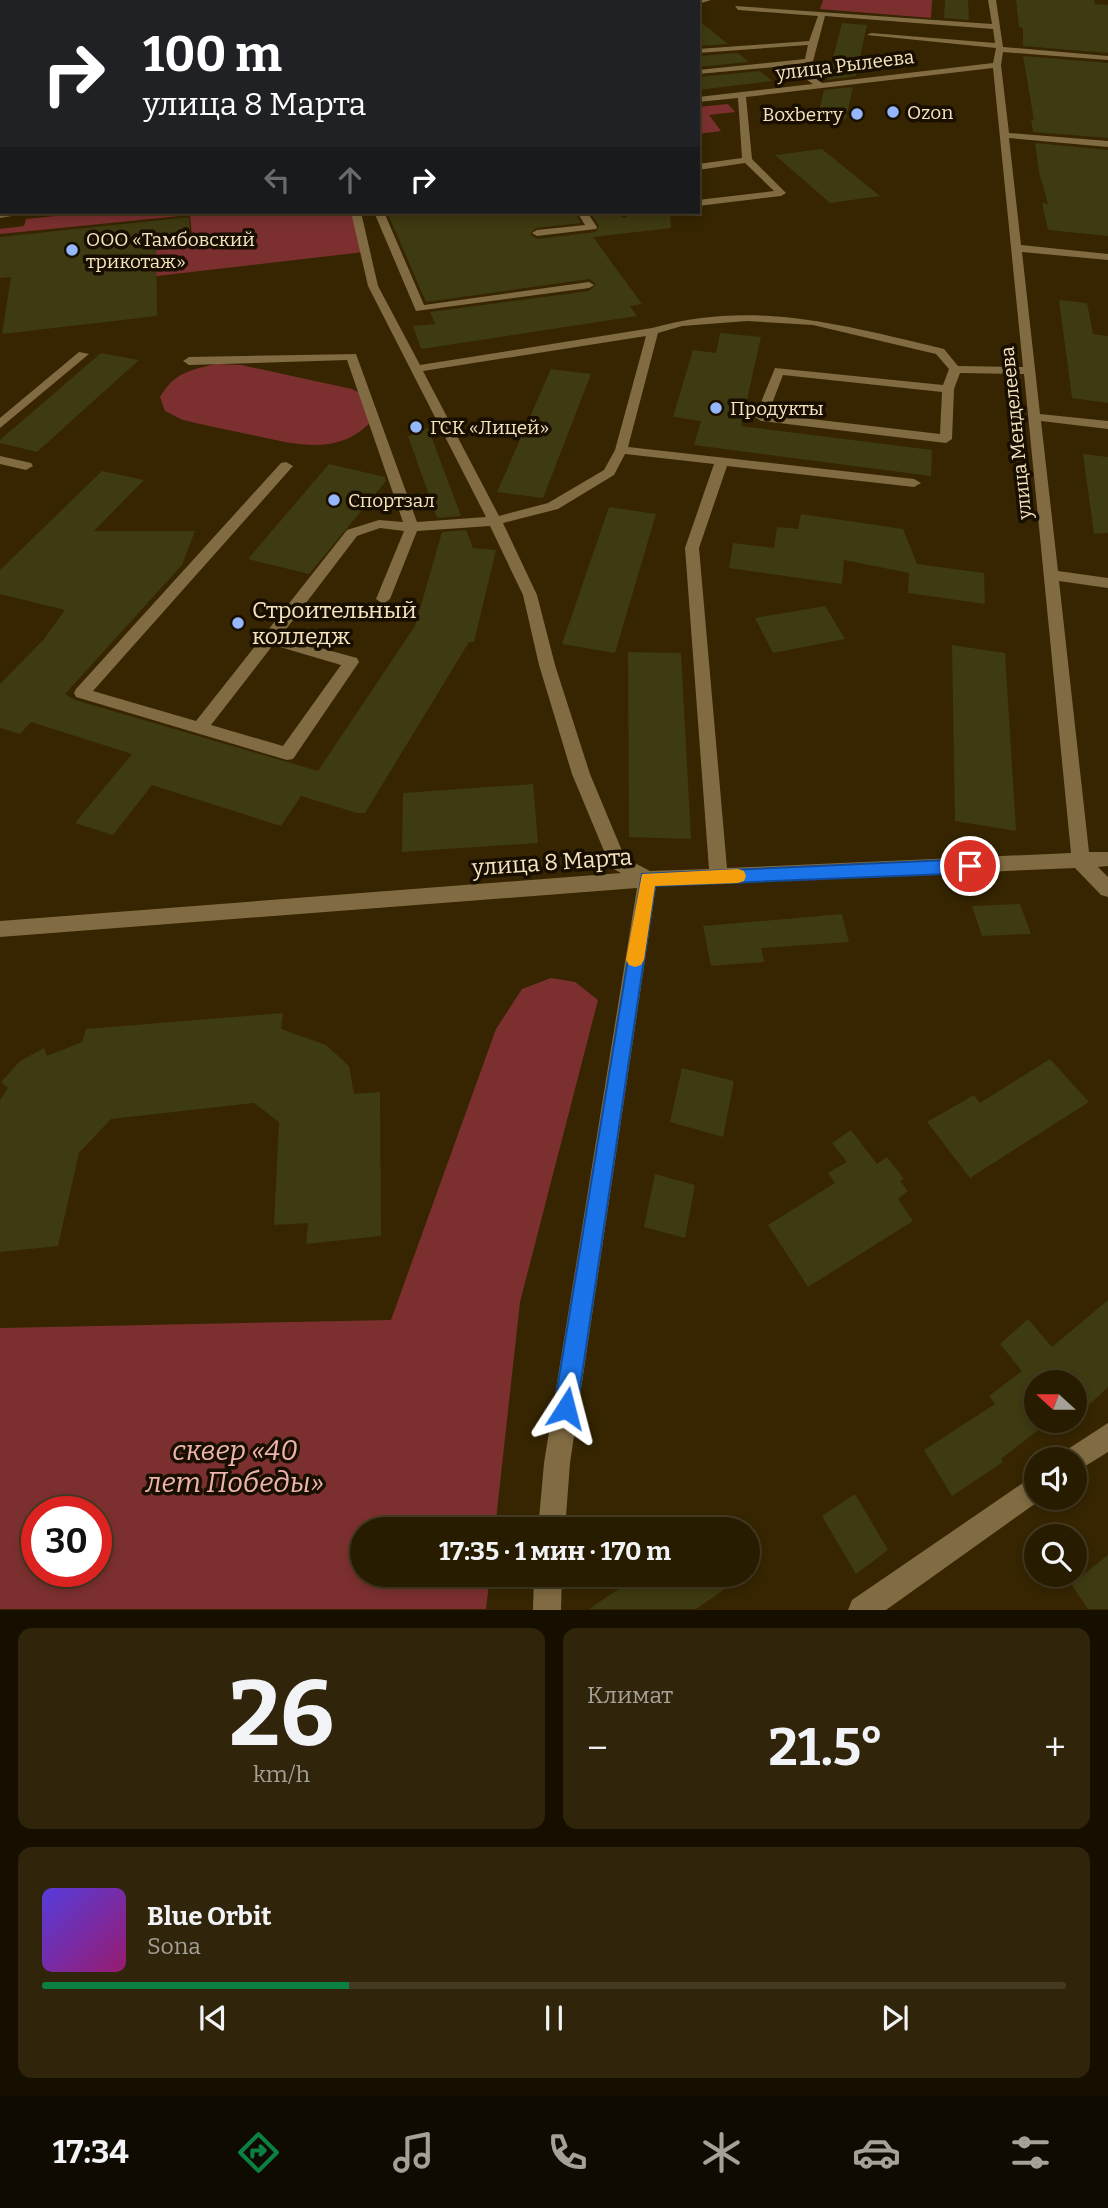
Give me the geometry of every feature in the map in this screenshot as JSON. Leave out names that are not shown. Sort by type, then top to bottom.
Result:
[{"type":"street","name":"улица Менделеева","points":[[992,0],[997,27],[997,65],[1004,135],[1081,862]]},
{"type":"street","points":[[738,8],[997,27]]},
{"type":"street","points":[[700,72],[809,61],[822,14]]},
{"type":"street","points":[[871,35],[1108,58]]},
{"type":"street","points":[[700,51],[812,43]]},
{"type":"street","points":[[789,63],[821,86]]},
{"type":"street","name":"улица Рылеева","points":[[700,100],[997,65]]},
{"type":"street","points":[[700,203],[781,192],[747,160],[742,95]]},
{"type":"street","points":[[1004,135],[1108,144]]},
{"type":"street","points":[[700,167],[747,160]]},
{"type":"street","points":[[356,214],[373,286],[495,521],[530,595],[547,665],[581,774],[618,863],[648,879],[557,1463],[552,1517]]},
{"type":"street","points":[[380,214],[420,309],[589,285]]},
{"type":"street","points":[[537,233],[592,227],[583,214]]},
{"type":"street","points":[[1016,248],[1108,257]]},
{"type":"street","points":[[415,369],[653,331],[681,323],[747,318],[813,322],[940,351],[955,369],[1029,371]]},
{"type":"street","points":[[200,728],[352,533],[379,524],[412,527],[495,521],[553,506],[609,471],[621,450],[653,331]]},
{"type":"street","points":[[0,424],[83,354]]},
{"type":"street","points":[[189,361],[352,356],[412,527],[383,599]]},
{"type":"street","points":[[948,389],[779,371],[761,417],[946,439],[948,389],[955,369]]},
{"type":"street","points":[[1034,417],[1108,425]]},
{"type":"street","points":[[621,450],[914,483]]},
{"type":"street","points":[[0,460],[26,466]]},
{"type":"street","points":[[719,876],[692,548],[722,461]]},
{"type":"street","points":[[269,639],[351,662],[287,754],[82,693],[286,466]]},
{"type":"street","points":[[1051,575],[1108,583]]},
{"type":"street","name":"улица 8 Марта","points":[[0,929],[648,879],[1108,859]]},
{"type":"street","points":[[1081,862],[1108,889]]},
{"type":"street","points":[[1087,1451],[1108,1436]]},
{"type":"street","points":[[862,1609],[1024,1495]]},
{"type":"street","points":[[547,1609],[548,1587]]},
{"type":"green space","points":[[823,0],[932,0],[931,18],[820,9]]},
{"type":"green space","points":[[728,104],[735,112],[709,115],[721,131],[700,134],[700,107]]},
{"type":"green space","points":[[75,214],[352,214],[364,252],[114,281],[114,255],[193,246],[190,215],[0,234],[0,229],[24,226],[26,219]]},
{"type":"green space","points":[[216,364],[241,365],[352,389],[364,395],[369,424],[343,440],[316,445],[272,439],[183,420],[165,411],[160,397],[171,383],[191,371]]},
{"type":"green space","name":"cквер «40 лет Победы»","points":[[551,978],[575,982],[598,1000],[520,1302],[496,1517],[350,1517],[350,1587],[489,1587],[486,1609],[0,1609],[0,1328],[391,1320],[496,1029],[522,989]]},
{"type":"building","points":[[945,0],[968,0],[969,20],[944,18]]},
{"type":"building","points":[[1016,0],[1094,0],[1095,4],[1108,5],[1108,53],[1023,46],[1023,28],[1019,27]]},
{"type":"building","points":[[700,22],[728,44],[700,46]]},
{"type":"building","points":[[842,23],[867,25],[856,76],[827,80]]},
{"type":"building","points":[[738,53],[749,62],[700,67],[700,56]]},
{"type":"building","points":[[1023,56],[1108,63],[1108,138],[1033,132],[1031,119],[1034,120]]},
{"type":"building","points":[[760,71],[772,81],[700,90],[700,77]]},
{"type":"building","points":[[853,87],[846,119],[816,123],[824,90]]},
{"type":"building","points":[[1035,143],[1108,150],[1108,236],[1048,230],[1042,203],[1048,204],[1039,172]]},
{"type":"building","points":[[822,149],[880,196],[830,203],[775,155]]},
{"type":"building","points":[[388,214],[575,214],[581,223],[536,228],[530,234],[537,239],[596,232],[599,226],[591,214],[616,214],[625,218],[630,214],[670,214],[671,228],[593,237],[642,304],[630,306],[637,316],[421,349],[413,326],[435,324],[430,312],[589,291],[596,284],[589,279],[426,302]]},
{"type":"building","points":[[189,217],[191,245],[156,249],[157,316],[2,334],[11,277],[0,278],[0,237]]},
{"type":"building","points":[[1059,300],[1087,303],[1093,334],[1108,336],[1108,403],[1072,398]]},
{"type":"building","points":[[720,333],[761,337],[741,426],[932,450],[931,476],[694,445],[701,421],[673,417],[693,350],[716,353]]},
{"type":"building","points":[[101,353],[139,360],[37,452],[0,443],[0,440]]},
{"type":"building","points":[[551,369],[591,374],[543,498],[497,492]]},
{"type":"building","points":[[428,428],[461,516],[437,518],[408,436]]},
{"type":"building","points":[[1083,454],[1108,457],[1108,533],[1094,534]]},
{"type":"building","name":"Спортзал","points":[[329,464],[385,477],[386,481],[309,574],[248,559]]},
{"type":"building","points":[[102,471],[144,480],[94,531],[195,531],[182,565],[65,694],[75,700],[318,771],[415,626],[442,532],[466,530],[473,548],[496,550],[474,642],[469,642],[365,813],[301,796],[281,826],[152,785],[113,835],[75,823],[132,754],[31,722],[20,734],[0,728],[0,684],[44,639],[65,610],[0,594],[0,570]]},
{"type":"building","points":[[609,507],[656,514],[615,653],[562,644]]},
{"type":"building","points":[[801,514],[903,529],[917,564],[984,573],[985,604],[908,593],[909,573],[844,560],[842,584],[729,568],[733,543],[774,548],[777,527],[798,529]]},
{"type":"building","points":[[825,606],[845,639],[773,653],[755,618]]},
{"type":"building","points":[[952,645],[1005,653],[1016,831],[955,821]]},
{"type":"building","points":[[628,652],[681,653],[691,839],[629,837]]},
{"type":"building","points":[[533,784],[538,843],[402,852],[403,793]]},
{"type":"building","points":[[1020,904],[1031,934],[982,936],[972,906]]},
{"type":"building","points":[[842,914],[849,942],[761,948],[764,962],[711,966],[703,926]]},
{"type":"building","points":[[283,1013],[281,1029],[326,1045],[349,1066],[354,1094],[380,1092],[381,1236],[306,1244],[308,1223],[274,1225],[279,1122],[254,1103],[111,1119],[79,1153],[58,1246],[0,1252],[0,1100],[8,1088],[1,1082],[20,1061],[44,1048],[47,1056],[82,1042],[86,1029]]},
{"type":"building","points":[[1050,1059],[1089,1102],[970,1178],[927,1122],[974,1095],[980,1103]]},
{"type":"building","points":[[682,1068],[734,1081],[723,1137],[670,1122]]},
{"type":"building","points":[[851,1130],[877,1164],[887,1157],[904,1179],[900,1181],[908,1191],[898,1199],[913,1221],[808,1287],[768,1225],[835,1183],[828,1173],[847,1162],[832,1143]]},
{"type":"building","points":[[655,1174],[695,1185],[685,1238],[644,1227]]},
{"type":"building","points":[[1108,1300],[1108,1387],[1087,1407],[1087,1370],[1024,1370],[1024,1433],[1035,1433],[1001,1459],[1003,1462],[952,1496],[924,1450],[995,1404],[989,1396],[1022,1371],[1000,1344],[1028,1319],[1052,1347]]},
{"type":"building","points":[[855,1494],[888,1550],[856,1574],[822,1516]]},
{"type":"building","points":[[1108,1555],[1108,1609],[1088,1609],[1073,1587],[1087,1587],[1087,1571]]},
{"type":"building","points":[[621,1587],[728,1587],[696,1609],[589,1609]]},
{"type":"slow traffic","points":[[635,960],[648,879],[738,876]]},
{"type":"place","name":"Ozon","points":[[893,112]]},
{"type":"place","name":"Boxberry","points":[[857,114]]},
{"type":"place","name":"ООО «Тамбовский трикотаж»","points":[[72,250]]},
{"type":"place","name":"Продукты","points":[[716,408]]},
{"type":"place","name":"ГСК «Лицей»","points":[[416,427]]},
{"type":"place","name":"Спортзал","points":[[334,500]]},
{"type":"place","name":"Строительный колледж","points":[[238,623]]},
{"type":"route","points":[[566,1408],[648,879],[970,866]]}]
